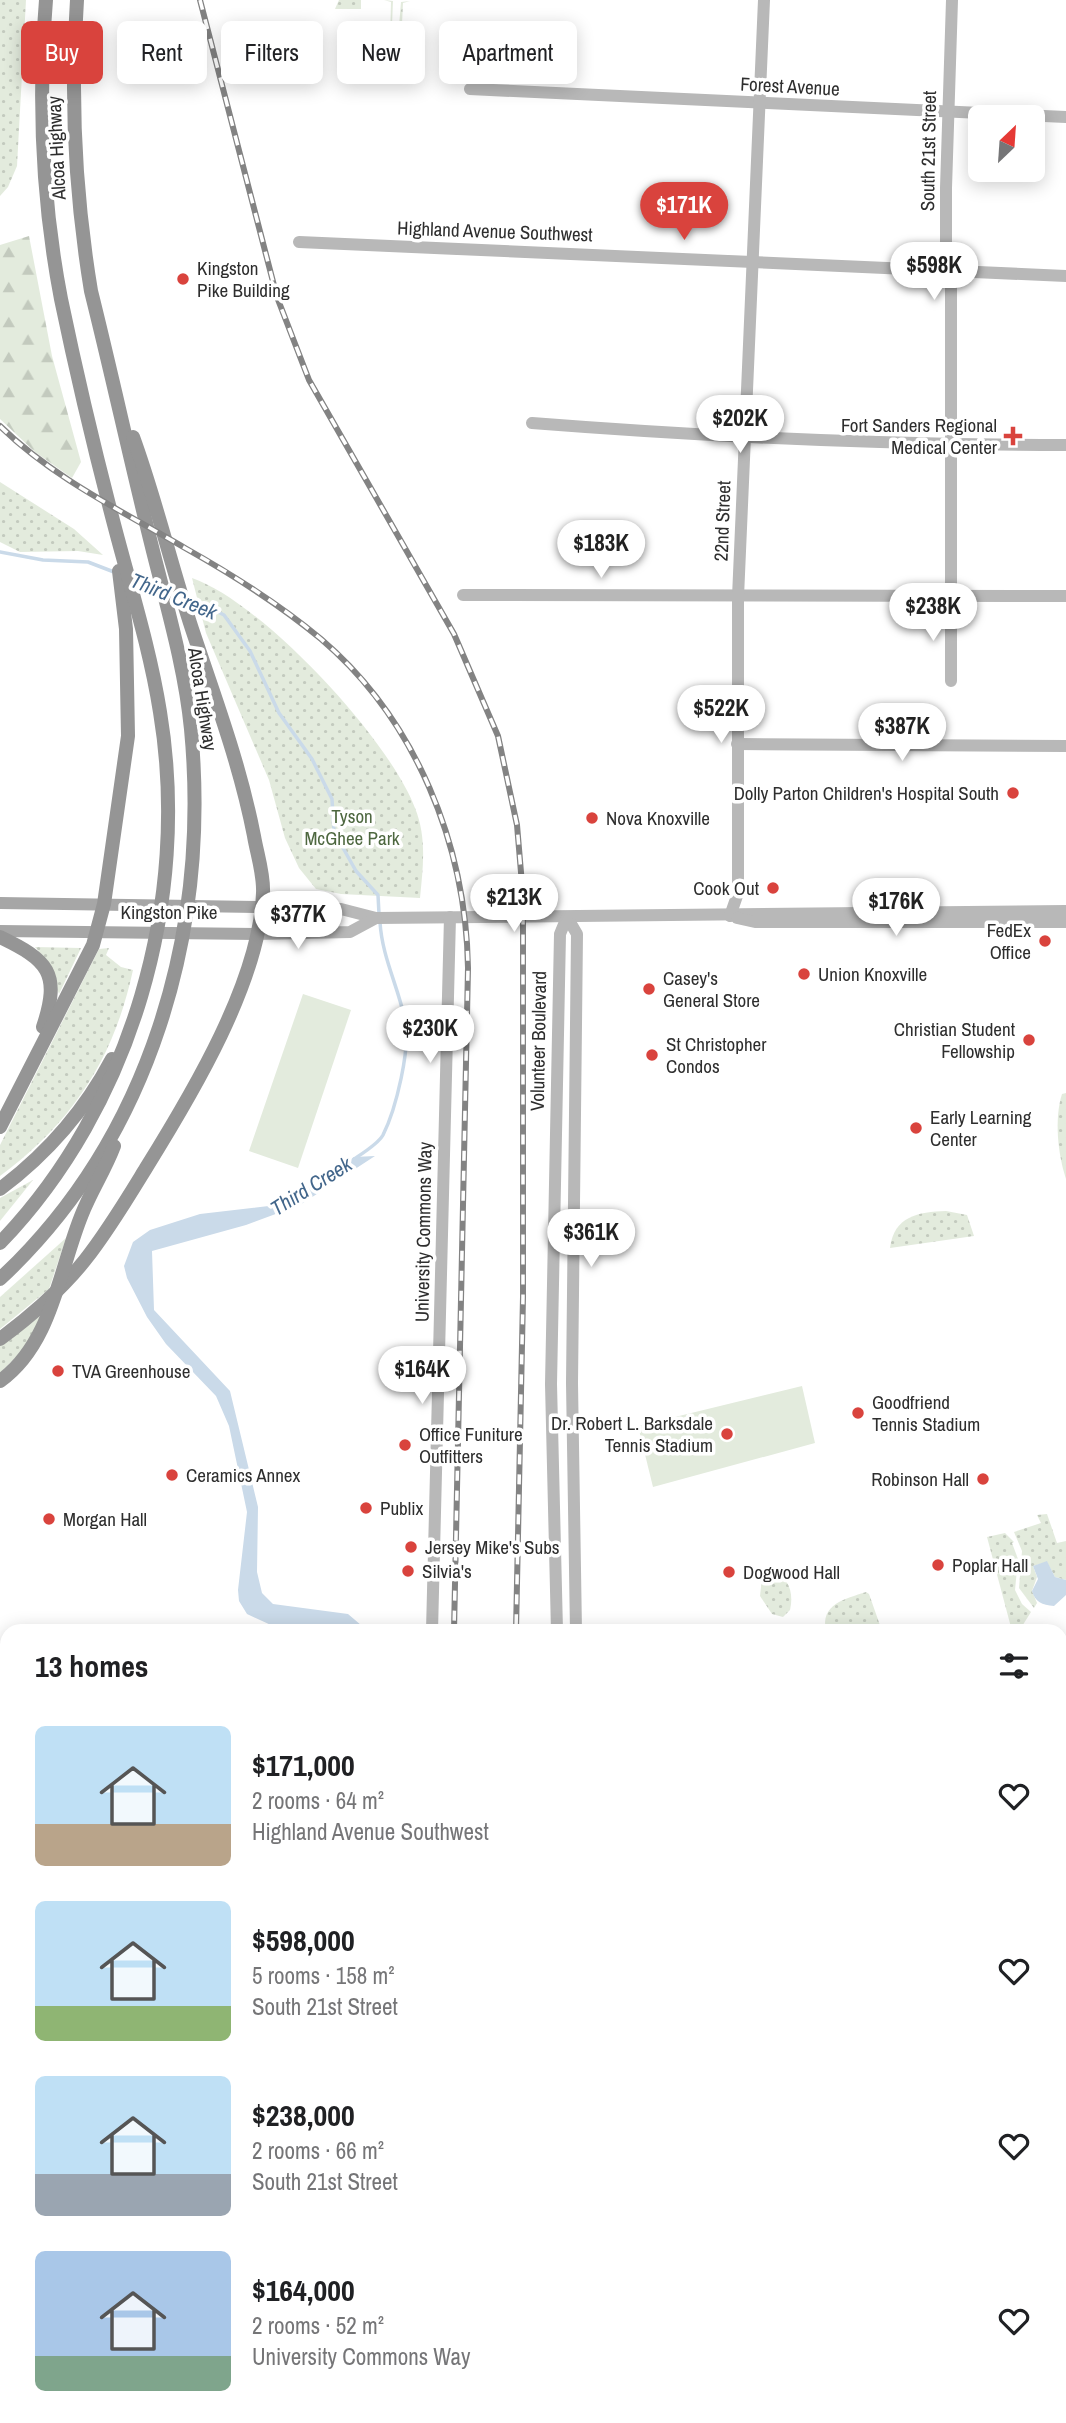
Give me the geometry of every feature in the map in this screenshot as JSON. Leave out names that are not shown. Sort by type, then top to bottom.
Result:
[{"type":"highway","name":"Alcoa Highway","points":[[0,1243],[70,1158],[113,1077],[148,963],[164,874],[165,756],[161,713],[61,296],[47,210],[41,63],[46,0]]},
{"type":"highway","name":"Alcoa Highway","points":[[0,1279],[37,1241],[84,1182],[119,1124],[138,1084],[168,1004],[179,964],[192,876],[195,776],[191,726],[175,643],[91,291],[81,231],[73,124],[77,0]]},
{"type":"highway","points":[[0,1339],[57,1291],[107,1231],[207,1065],[228,1018],[256,934],[261,907],[260,870],[239,766],[199,649],[153,492],[119,404]]},
{"type":"highway","points":[[0,1127],[93,945],[104,904],[128,736],[125,629],[114,524]]},
{"type":"highway","points":[[0,937],[34,954],[50,978],[51,1005],[28,1073]]},
{"type":"highway","points":[[0,1189],[44,1154],[66,1129],[105,1072],[130,1027]]},
{"type":"highway","points":[[3,1379],[26,1356],[43,1327],[73,1238],[105,1168],[138,1084]]},
{"type":"main road","name":"Kingston Pike","points":[[0,903],[261,907]]},
{"type":"main road","name":"Kingston Pike","points":[[0,931],[256,934]]},
{"type":"street","name":"22nd Street","points":[[730,916],[738,893],[738,597],[764,0]]},
{"type":"street","name":"South 21st Street","points":[[951,681],[951,281],[948,271],[948,111],[952,0]]},
{"type":"street","name":"Forest Avenue","points":[[470,89],[1066,117]]},
{"type":"street","name":"Highland Avenue Southwest","points":[[299,242],[1066,276]]},
{"type":"street","points":[[532,423],[745,438],[795,437],[949,444],[1066,444]]},
{"type":"street","points":[[463,595],[1066,596]]},
{"type":"street","points":[[737,744],[1066,746]]},
{"type":"street","name":"Kingston Pike","points":[[261,907],[341,909],[376,918],[730,916],[761,912],[950,917]]},
{"type":"street","points":[[950,917],[1066,911]]},
{"type":"street","name":"University Commons Way","points":[[432,1624],[450,917]]},
{"type":"street","name":"Volunteer Boulevard","points":[[557,1624],[551,1384],[560,934],[568,917]]},
{"type":"street","name":"Volunteer Boulevard","points":[[568,917],[577,934],[572,1383],[576,1624]]},
{"type":"street","points":[[950,917],[1066,922]]},
{"type":"street","name":"Kingston Pike","points":[[256,934],[350,932],[376,918]]},
{"type":"green space","points":[[0,0],[26,0],[25,21],[21,21],[21,84],[17,166],[8,187],[0,196]]},
{"type":"green space","points":[[339,0],[361,0],[361,9],[335,9]]},
{"type":"green space","points":[[384,0],[393,1],[392,21],[391,21],[391,2]]},
{"type":"green space","points":[[410,1],[403,3],[402,21],[399,21],[401,2]]},
{"type":"green space","points":[[29,236],[52,356],[81,462],[72,478],[35,452],[0,419],[0,245]]},
{"type":"green space","points":[[0,482],[74,529],[103,555],[78,551],[20,552],[0,542]]},
{"type":"green space","name":"Tyson McGhee Park","points":[[192,578],[221,592],[253,614],[286,643],[320,676],[379,746],[401,779],[419,819],[423,853],[420,898],[341,894],[316,889],[299,868],[285,838],[269,780],[206,633]]},
{"type":"green space","points":[[35,947],[81,948],[59,994],[43,956]]},
{"type":"green space","points":[[109,948],[106,955],[121,967],[133,970],[125,1002],[102,1060],[87,1086],[49,1133],[0,1176],[0,1145],[99,949]]},
{"type":"green space","points":[[303,994],[351,1010],[298,1168],[249,1151]]},
{"type":"green space","points":[[1066,1093],[1066,1179],[1059,1148],[1058,1126],[1062,1094]]},
{"type":"green space","points":[[33,1180],[0,1221],[0,1198]]},
{"type":"green space","points":[[946,1211],[967,1215],[974,1236],[890,1248],[892,1237],[902,1222],[917,1215]]},
{"type":"green space","points":[[66,1238],[49,1289],[0,1329],[0,1297]]},
{"type":"green space","points":[[44,1313],[24,1349],[0,1373],[0,1345]]},
{"type":"green space","name":"Dr. Robert L. Barksdale Tennis Stadium","points":[[802,1386],[815,1443],[653,1487],[638,1426]]},
{"type":"green space","points":[[1047,1514],[1057,1543],[1066,1541],[1066,1580],[1055,1577],[1047,1562],[1033,1566],[1037,1577],[1032,1591],[1037,1603],[1034,1608],[1019,1588],[1022,1551],[1014,1532],[1041,1523],[1037,1515]]},
{"type":"green space","points":[[1005,1533],[1014,1542],[1012,1543],[1018,1559],[1015,1590],[1022,1604],[1031,1612],[1023,1624],[1010,1624],[987,1537]]},
{"type":"green space","points":[[771,1571],[782,1577],[789,1586],[790,1610],[783,1617],[772,1614],[760,1596],[762,1578]]},
{"type":"green space","points":[[866,1592],[880,1624],[825,1624],[830,1609],[843,1600]]},
{"type":"water","name":"Third Creek","points":[[375,1156],[300,1205],[246,1225],[152,1251],[154,1310],[230,1391],[258,1507],[257,1572],[262,1593],[273,1604],[348,1614],[360,1624],[269,1624],[247,1614],[239,1601],[247,1512],[229,1426],[216,1396],[166,1344],[147,1317],[127,1278],[124,1266],[133,1242],[150,1230],[200,1214],[277,1205],[329,1176],[354,1157]]},
{"type":"water","points":[[1047,1561],[1055,1577],[1066,1580],[1066,1595],[1054,1606],[1040,1602],[1032,1591],[1038,1579],[1033,1566]]},
{"type":"waterway","name":"Third Creek","points":[[0,552],[43,560],[88,562],[114,572]]},
{"type":"waterway","name":"Third Creek","points":[[135,579],[157,587]]},
{"type":"waterway","name":"Third Creek","points":[[188,597],[224,615],[250,651],[279,713],[312,759],[332,799],[334,832],[356,871],[378,895],[379,914]]},
{"type":"waterway","name":"Third Creek","points":[[354,1159],[383,1135],[397,1095],[406,1046],[405,1020],[384,947],[380,922]]},
{"type":"railway","points":[[200,0],[277,297],[309,380],[454,634],[498,736],[517,825],[523,896],[523,1297],[516,1624]]},
{"type":"railway","points":[[0,426],[65,478],[238,579],[321,639],[355,671],[384,707],[409,746],[446,831],[458,876],[468,968],[454,1624]]},
{"type":"place","name":"Kingston Pike Building","points":[[183,279]]},
{"type":"place","name":"Fort Sanders Regional Medical Center","points":[[1013,436]]},
{"type":"place","name":"Dolly Parton Children's Hospital South","points":[[1013,793]]},
{"type":"place","name":"Nova Knoxville","points":[[592,818]]},
{"type":"place","name":"Cook Out","points":[[773,888]]},
{"type":"place","name":"FedEx Office","points":[[1045,941]]},
{"type":"place","name":"Union Knoxville","points":[[804,974]]},
{"type":"place","name":"Casey's General Store","points":[[649,989]]},
{"type":"place","name":"Christian Student Fellowship","points":[[1029,1040]]},
{"type":"place","name":"St Christopher Condos","points":[[652,1055]]},
{"type":"place","name":"Early Learning Center","points":[[916,1128]]},
{"type":"place","name":"TVA Greenhouse","points":[[58,1371]]},
{"type":"place","name":"Goodfriend Tennis Stadium","points":[[858,1413]]},
{"type":"place","name":"Dr. Robert L. Barksdale Tennis Stadium","points":[[727,1434]]},
{"type":"place","name":"Office Funiture Outfitters","points":[[405,1445]]},
{"type":"place","name":"Ceramics Annex","points":[[172,1475]]},
{"type":"place","name":"Robinson Hall","points":[[983,1479]]},
{"type":"place","name":"Publix","points":[[366,1508]]},
{"type":"place","name":"Morgan Hall","points":[[49,1519]]},
{"type":"place","name":"Jersey Mike's Subs","points":[[411,1547]]},
{"type":"place","name":"Poplar Hall","points":[[938,1565]]},
{"type":"place","name":"Silvia's","points":[[408,1571]]},
{"type":"place","name":"Dogwood Hall","points":[[729,1572]]}]
